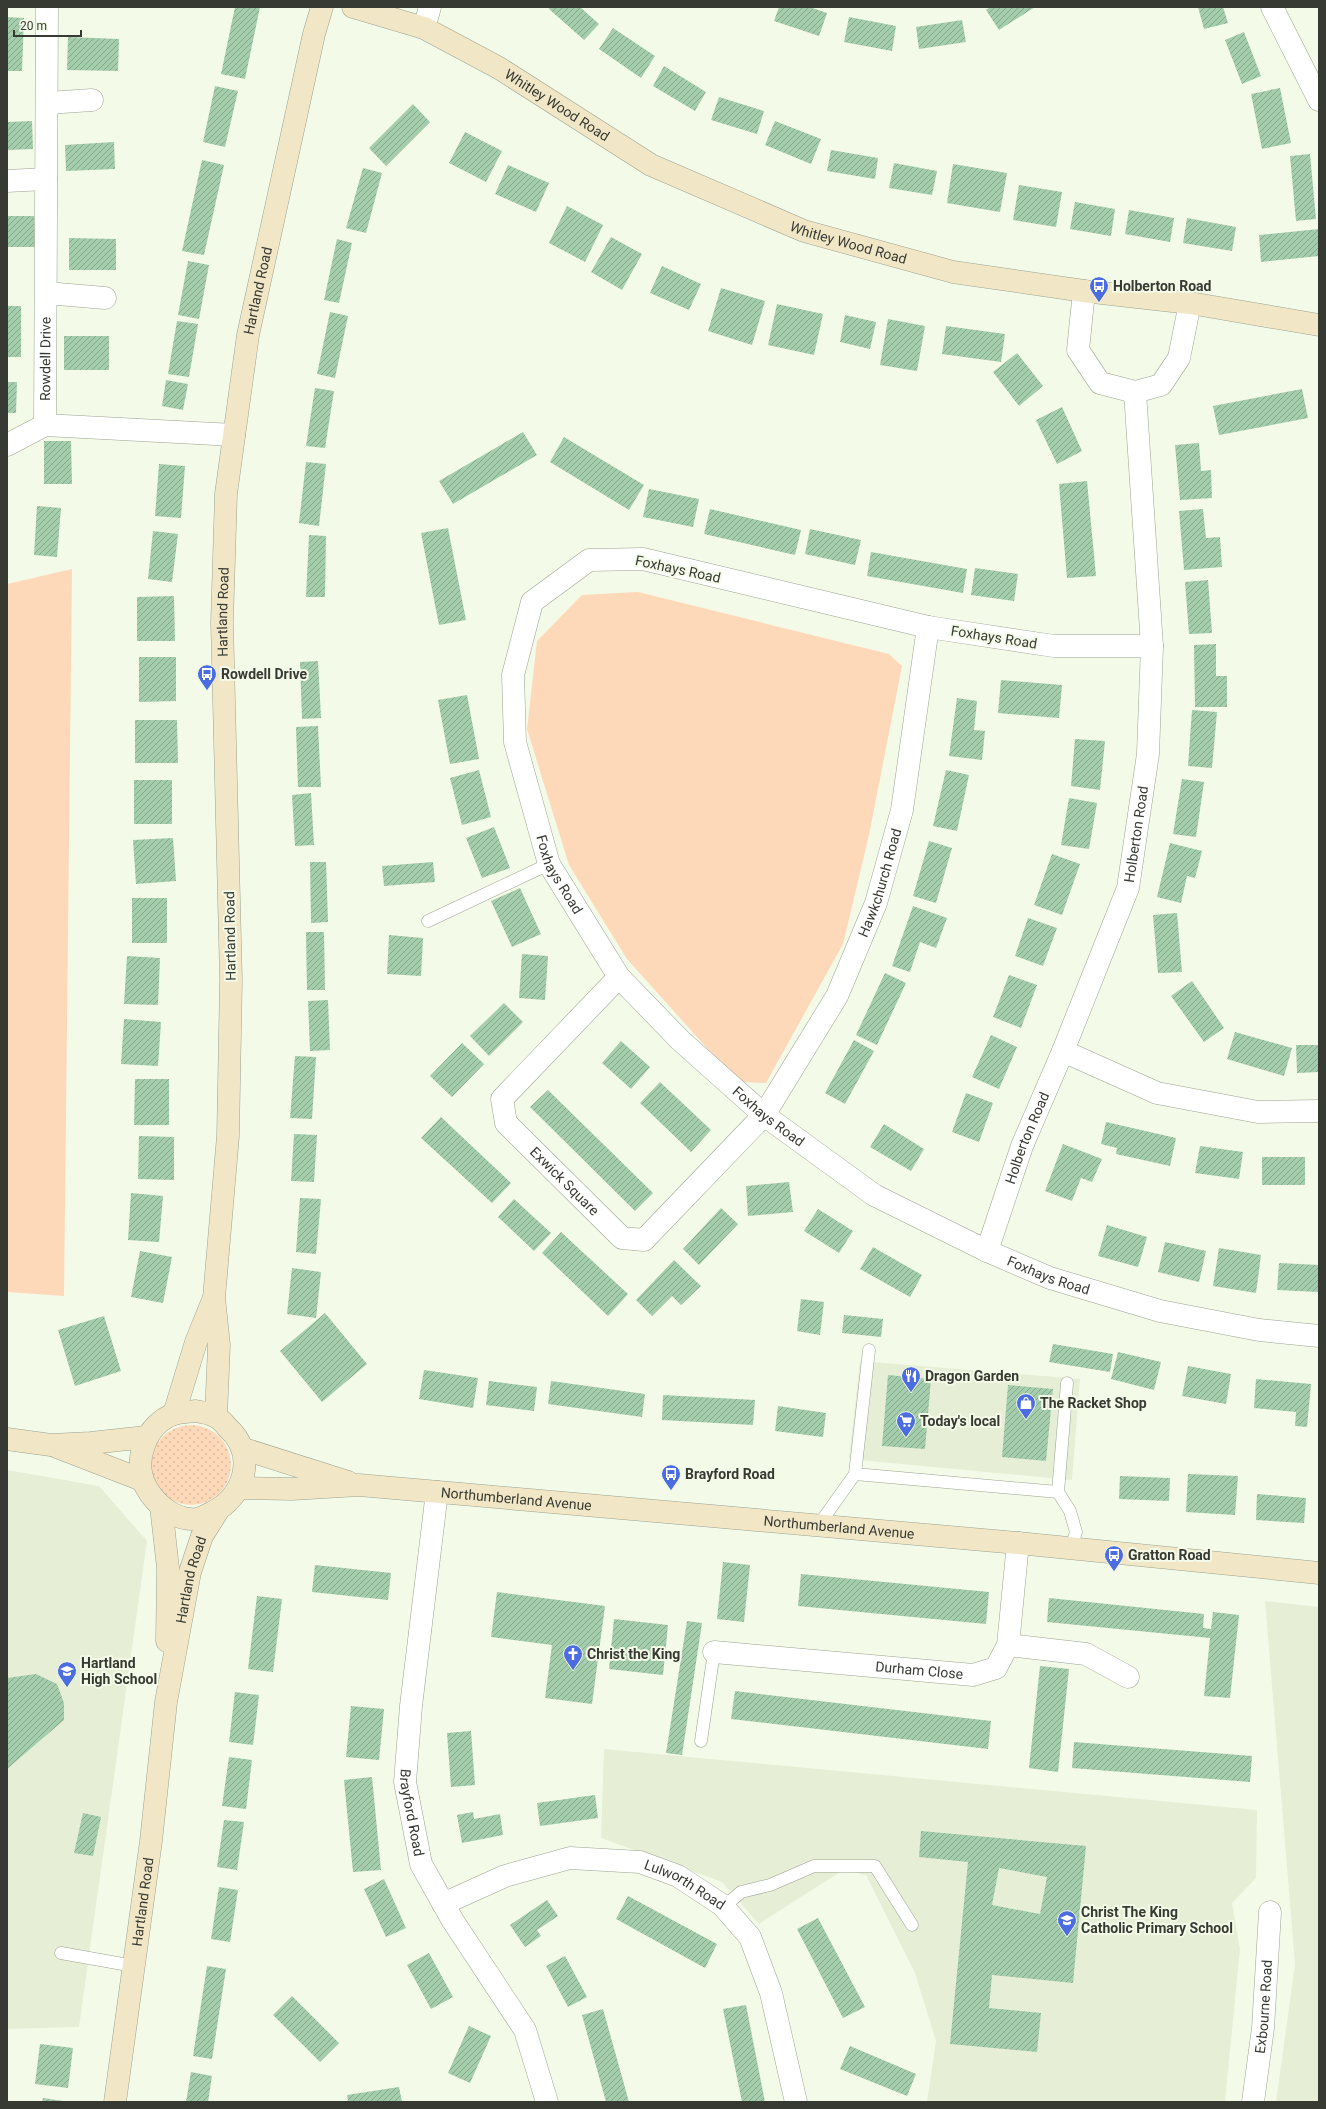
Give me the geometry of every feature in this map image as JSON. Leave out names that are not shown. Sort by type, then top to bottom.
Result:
[{"type":"street","name":"Rowdell Drive","points":[[45,425],[47,7]]},
{"type":"street","name":"Hartland Road","points":[[216,1416],[219,1345],[214,1298],[228,1136],[231,980],[222,622],[226,494],[248,335],[314,34],[322,7]]},
{"type":"street","name":"Whitley Wood Road","points":[[353,7],[424,28],[499,68],[651,165],[804,231],[953,272],[1084,291],[1190,303],[1319,326]]},
{"type":"street","points":[[424,28],[430,7]]},
{"type":"street","points":[[1272,7],[1319,100]]},
{"type":"street","points":[[47,103],[92,100]]},
{"type":"street","points":[[7,181],[46,179]]},
{"type":"street","points":[[1084,291],[1078,350],[1100,383],[1135,392],[1161,384],[1179,358],[1190,303]]},
{"type":"street","points":[[46,293],[105,298]]},
{"type":"street","name":"Holberton Road","points":[[986,1251],[1022,1146],[1063,1051],[1128,888],[1148,754],[1152,646],[1135,392]]},
{"type":"street","points":[[7,446],[45,425],[234,435]]},
{"type":"street","name":"Foxhays Road","points":[[1152,646],[1054,646],[928,627],[643,559],[589,560],[532,602],[513,675],[515,742],[549,864],[619,976],[680,1040],[764,1115],[874,1195],[986,1251],[1050,1278],[1160,1311],[1259,1330],[1319,1336]]},
{"type":"street","name":"Hawkchurch Road","points":[[764,1115],[836,996],[876,902],[902,810],[928,627]]},
{"type":"street","name":"Exwick Square","points":[[619,976],[502,1099],[506,1123],[622,1238],[644,1240],[764,1115]]},
{"type":"street","points":[[1063,1051],[1157,1093],[1258,1112],[1319,1111]]},
{"type":"street","name":"Hartland Road","points":[[174,1414],[196,1342],[214,1298]]},
{"type":"street","points":[[195,1411],[216,1416],[236,1434],[244,1449],[245,1469],[239,1488],[227,1503],[197,1519],[176,1516],[161,1506],[150,1496],[142,1480],[140,1460],[146,1437],[158,1423],[174,1414],[195,1411]]},
{"type":"street","points":[[7,1439],[51,1445],[91,1443],[146,1437]]},
{"type":"street","points":[[51,1445],[142,1480]]},
{"type":"street","name":"Northumberland Avenue","points":[[244,1449],[359,1485]]},
{"type":"street","name":"Northumberland Avenue","points":[[239,1488],[292,1489],[359,1485],[1018,1543],[1319,1573]]},
{"type":"street","name":"Brayford Road","points":[[437,1492],[411,1706],[405,1782],[421,1864],[442,1904],[525,2030],[542,2100]]},
{"type":"street","name":"Hartland Road","points":[[161,1506],[168,1568],[166,1702]]},
{"type":"street","name":"Hartland Road","points":[[115,2102],[151,1841],[166,1702],[190,1572],[202,1536],[218,1509]]},
{"type":"street","name":"Durham Close","points":[[714,1652],[973,1675],[996,1668],[1008,1645],[1018,1543]]},
{"type":"street","points":[[1008,1645],[1086,1654],[1128,1676]]},
{"type":"street","name":"Lulworth Road","points":[[442,1904],[505,1876],[570,1858],[640,1862],[678,1876],[722,1905],[750,1938],[771,1993],[796,2102]]},
{"type":"street","name":"Exbourne Road","points":[[1254,2102],[1263,2028],[1270,1912]]},
{"type":"lane","points":[[428,921],[549,864]]},
{"type":"lane","points":[[818,1526],[855,1474],[869,1350]]},
{"type":"lane","points":[[1067,1383],[1058,1492],[1070,1510],[1076,1532],[1071,1548]]},
{"type":"lane","points":[[855,1474],[1058,1492]]},
{"type":"lane","points":[[701,1741],[714,1652]]},
{"type":"lane","points":[[722,1905],[733,1899],[741,1892],[770,1885],[814,1866],[875,1866],[912,1925]]},
{"type":"lane","points":[[61,1953],[134,1966]]},
{"type":"shaded area","points":[[72,569],[64,1296],[7,1292],[7,584]]},
{"type":"shaded area","points":[[638,592],[889,654],[902,666],[869,835],[843,944],[766,1083],[742,1082],[715,1057],[627,959],[569,865],[527,729],[537,641],[582,595]]},
{"type":"shaded area","points":[[860,1361],[1080,1379],[1072,1480],[849,1459]]},
{"type":"shaded area","points":[[191,1425],[206,1428],[219,1437],[228,1450],[231,1465],[228,1480],[219,1493],[206,1502],[191,1505],[176,1502],[163,1493],[154,1480],[151,1465],[154,1450],[163,1437],[176,1428]]},
{"type":"shaded area","name":"Hartland High School","points":[[7,1470],[99,1486],[147,1541],[79,2027],[7,2029]]},
{"type":"shaded area","points":[[1265,1601],[1319,1607],[1319,2102],[1276,2102],[1295,1964]]},
{"type":"shaded area","name":"Christ The King Catholic Primary School","points":[[604,1749],[1257,1810],[1256,1878],[1232,1903],[1240,1949],[1225,2102],[927,2102],[936,2041],[915,1973],[866,1875],[843,1870],[759,1924],[722,1882],[601,1838]]},
{"type":"building","points":[[235,7],[260,7],[245,79],[221,74]]},
{"type":"building","points":[[551,7],[580,7],[599,24],[584,40],[549,9]]},
{"type":"building","points":[[779,7],[809,7],[827,13],[819,36],[774,21]]},
{"type":"building","points":[[990,7],[1035,7],[999,30],[986,10]]},
{"type":"building","points":[[1198,7],[1223,7],[1228,23],[1204,29]]},
{"type":"building","points":[[7,17],[24,18],[22,71],[7,71]]},
{"type":"building","points":[[849,17],[896,26],[892,51],[844,42]]},
{"type":"building","points":[[962,20],[966,42],[919,49],[916,27]]},
{"type":"building","points":[[613,28],[655,56],[641,78],[599,49]]},
{"type":"building","points":[[1244,32],[1261,76],[1242,84],[1225,40]]},
{"type":"building","points":[[68,37],[119,39],[118,71],[67,70]]},
{"type":"building","points":[[664,66],[706,92],[695,111],[653,86]]},
{"type":"building","points":[[215,86],[238,91],[225,147],[203,142]]},
{"type":"building","points":[[1280,88],[1291,143],[1262,149],[1251,94]]},
{"type":"building","points":[[719,97],[764,111],[757,134],[711,120]]},
{"type":"building","points":[[413,104],[430,122],[386,166],[369,148]]},
{"type":"building","points":[[32,121],[33,149],[7,150],[7,122]]},
{"type":"building","points":[[775,121],[821,139],[811,164],[765,145]]},
{"type":"building","points":[[465,132],[502,151],[486,182],[449,163]]},
{"type":"building","points":[[114,142],[115,169],[66,171],[65,145]]},
{"type":"building","points":[[831,150],[878,158],[875,179],[827,171]]},
{"type":"building","points":[[1310,154],[1316,219],[1296,221],[1290,156]]},
{"type":"building","points":[[202,160],[224,165],[204,255],[182,251]]},
{"type":"building","points":[[894,163],[937,171],[932,195],[889,188]]},
{"type":"building","points":[[953,164],[1007,173],[1000,212],[947,203]]},
{"type":"building","points":[[508,165],[549,183],[536,212],[495,194]]},
{"type":"building","points":[[363,168],[382,173],[366,233],[346,228]]},
{"type":"building","points":[[1019,185],[1062,192],[1056,227],[1013,220]]},
{"type":"building","points":[[1075,202],[1115,209],[1111,236],[1070,229]]},
{"type":"building","points":[[567,206],[603,225],[585,262],[549,243]]},
{"type":"building","points":[[1129,210],[1174,218],[1170,242],[1125,234]]},
{"type":"building","points":[[7,216],[34,216],[35,247],[7,247]]},
{"type":"building","points":[[1187,218],[1236,227],[1232,251],[1183,243]]},
{"type":"building","points":[[1319,229],[1319,256],[1261,262],[1259,235]]},
{"type":"building","points":[[611,237],[642,254],[622,290],[591,272]]},
{"type":"building","points":[[69,238],[116,239],[116,270],[69,270]]},
{"type":"building","points":[[337,239],[352,243],[339,303],[324,300]]},
{"type":"building","points":[[188,261],[209,265],[199,319],[178,315]]},
{"type":"building","points":[[662,266],[701,284],[689,310],[650,293]]},
{"type":"building","points":[[721,288],[765,301],[752,345],[708,331]]},
{"type":"building","points":[[777,304],[823,314],[814,355],[768,345]]},
{"type":"building","points":[[7,306],[21,306],[21,357],[7,357]]},
{"type":"building","points":[[330,312],[348,316],[335,378],[317,374]]},
{"type":"building","points":[[845,315],[876,322],[870,349],[840,342]]},
{"type":"building","points":[[888,319],[925,326],[917,371],[880,365]]},
{"type":"building","points":[[177,321],[198,324],[189,377],[168,374]]},
{"type":"building","points":[[946,326],[1005,334],[1001,362],[942,354]]},
{"type":"building","points":[[64,336],[109,336],[109,370],[64,370]]},
{"type":"building","points":[[1017,353],[1043,386],[1019,406],[993,372]]},
{"type":"building","points":[[166,380],[188,384],[183,410],[162,406]]},
{"type":"building","points":[[7,382],[17,382],[16,413],[7,413]]},
{"type":"building","points":[[315,388],[334,391],[325,448],[306,446]]},
{"type":"building","points":[[1302,389],[1308,418],[1219,435],[1213,406]]},
{"type":"building","points":[[1062,407],[1082,451],[1057,464],[1036,420]]},
{"type":"building","points":[[523,432],[537,455],[453,504],[439,481]]},
{"type":"building","points":[[564,437],[644,485],[629,510],[550,462]]},
{"type":"building","points":[[44,441],[71,441],[72,484],[44,484]]},
{"type":"building","points":[[1199,443],[1201,471],[1211,470],[1212,498],[1180,500],[1175,445]]},
{"type":"building","points":[[306,462],[326,464],[319,526],[299,523]]},
{"type":"building","points":[[159,464],[185,466],[181,518],[155,516]]},
{"type":"building","points":[[1087,481],[1096,576],[1067,578],[1059,484]]},
{"type":"building","points":[[649,489],[699,499],[693,527],[643,517]]},
{"type":"building","points":[[37,506],[61,508],[57,557],[34,555]]},
{"type":"building","points":[[710,509],[801,530],[795,555],[704,534]]},
{"type":"building","points":[[1203,509],[1206,538],[1220,537],[1222,567],[1184,570],[1179,511]]},
{"type":"building","points":[[448,528],[466,620],[439,625],[421,533]]},
{"type":"building","points":[[810,529],[861,540],[855,565],[805,554]]},
{"type":"building","points":[[153,531],[178,534],[172,582],[148,579]]},
{"type":"building","points":[[309,535],[326,536],[325,597],[306,597]]},
{"type":"building","points":[[871,552],[967,569],[963,593],[867,576]]},
{"type":"building","points":[[975,568],[1018,574],[1014,601],[971,595]]},
{"type":"building","points":[[1208,580],[1212,633],[1189,634],[1185,582]]},
{"type":"building","points":[[174,596],[175,641],[137,641],[137,597]]},
{"type":"building","points":[[1216,644],[1216,676],[1227,676],[1227,707],[1195,707],[1194,645]]},
{"type":"building","points":[[139,657],[176,657],[176,701],[139,702]]},
{"type":"building","points":[[318,661],[321,718],[302,719],[300,662]]},
{"type":"building","points":[[1001,680],[1062,685],[1059,718],[998,713]]},
{"type":"building","points":[[467,695],[479,759],[450,764],[438,700]]},
{"type":"building","points":[[957,698],[977,701],[974,730],[985,731],[982,760],[949,756]]},
{"type":"building","points":[[1192,710],[1217,712],[1212,768],[1188,766]]},
{"type":"building","points":[[135,720],[177,720],[178,763],[135,763]]},
{"type":"building","points":[[318,726],[321,787],[298,787],[296,727]]},
{"type":"building","points":[[1075,739],[1105,741],[1100,790],[1071,786]]},
{"type":"building","points":[[479,770],[491,817],[462,825],[450,778]]},
{"type":"building","points":[[946,770],[969,775],[957,831],[933,826]]},
{"type":"building","points":[[1182,779],[1204,782],[1196,837],[1173,834]]},
{"type":"building","points":[[134,780],[172,780],[172,824],[134,824]]},
{"type":"building","points":[[311,793],[314,845],[295,846],[292,795]]},
{"type":"building","points":[[1069,798],[1097,803],[1089,849],[1061,845]]},
{"type":"building","points":[[494,827],[510,868],[482,878],[466,838]]},
{"type":"building","points":[[173,838],[176,881],[136,884],[133,840]]},
{"type":"building","points":[[929,841],[952,848],[936,903],[913,896]]},
{"type":"building","points":[[1170,843],[1202,851],[1195,878],[1187,876],[1181,903],[1157,897]]},
{"type":"building","points":[[1052,854],[1080,864],[1062,915],[1034,905]]},
{"type":"building","points":[[310,862],[326,862],[328,922],[311,923]]},
{"type":"building","points":[[433,862],[435,882],[384,886],[382,866]]},
{"type":"building","points":[[520,888],[541,934],[512,947],[491,901]]},
{"type":"building","points":[[132,898],[167,898],[167,943],[132,943]]},
{"type":"building","points":[[913,906],[947,918],[936,948],[920,942],[910,972],[892,966]]},
{"type":"building","points":[[1177,913],[1182,972],[1158,973],[1153,915]]},
{"type":"building","points":[[1028,918],[1057,928],[1043,966],[1015,956]]},
{"type":"building","points":[[306,932],[324,932],[325,990],[307,990]]},
{"type":"building","points":[[389,935],[423,938],[421,976],[387,974]]},
{"type":"building","points":[[522,954],[548,956],[545,1000],[519,998]]},
{"type":"building","points":[[127,956],[160,958],[158,1005],[124,1004]]},
{"type":"building","points":[[885,973],[906,983],[877,1045],[856,1035]]},
{"type":"building","points":[[1009,975],[1037,985],[1021,1028],[993,1017]]},
{"type":"building","points":[[1192,981],[1224,1028],[1204,1042],[1171,996]]},
{"type":"building","points":[[328,1000],[330,1050],[310,1051],[308,1001]]},
{"type":"building","points":[[504,1003],[523,1022],[489,1056],[470,1036]]},
{"type":"building","points":[[124,1019],[161,1022],[158,1066],[121,1064]]},
{"type":"building","points":[[1235,1032],[1292,1048],[1284,1076],[1227,1059]]},
{"type":"building","points":[[991,1035],[1017,1047],[999,1089],[972,1077]]},
{"type":"building","points":[[854,1040],[874,1051],[845,1104],[825,1093]]},
{"type":"building","points":[[621,1041],[650,1067],[631,1089],[602,1063]]},
{"type":"building","points":[[462,1043],[484,1064],[452,1097],[430,1076]]},
{"type":"building","points":[[1296,1045],[1319,1045],[1319,1072],[1297,1073]]},
{"type":"building","points":[[295,1056],[316,1057],[312,1119],[290,1118]]},
{"type":"building","points":[[135,1079],[169,1079],[169,1125],[134,1125]]},
{"type":"building","points":[[660,1082],[711,1130],[691,1152],[640,1103]]},
{"type":"building","points":[[548,1090],[653,1193],[635,1211],[530,1107]]},
{"type":"building","points":[[966,1093],[993,1103],[979,1142],[952,1132]]},
{"type":"building","points":[[441,1117],[511,1183],[492,1203],[421,1138]]},
{"type":"building","points":[[1106,1122],[1176,1138],[1170,1166],[1116,1154],[1117,1148],[1101,1144]]},
{"type":"building","points":[[884,1124],[924,1149],[911,1171],[870,1147]]},
{"type":"building","points":[[294,1134],[317,1135],[314,1182],[291,1181]]},
{"type":"building","points":[[139,1136],[174,1137],[174,1180],[138,1179]]},
{"type":"building","points":[[1063,1144],[1102,1159],[1092,1182],[1081,1178],[1072,1201],[1045,1191]]},
{"type":"building","points":[[1200,1146],[1243,1152],[1239,1179],[1195,1173]]},
{"type":"building","points":[[1262,1157],[1305,1157],[1305,1185],[1262,1185]]},
{"type":"building","points":[[789,1182],[793,1212],[748,1216],[746,1186]]},
{"type":"building","points":[[131,1193],[163,1196],[159,1242],[128,1240]]},
{"type":"building","points":[[300,1198],[321,1199],[316,1254],[296,1252]]},
{"type":"building","points":[[514,1199],[551,1233],[534,1251],[498,1217]]},
{"type":"building","points":[[721,1208],[738,1224],[699,1265],[683,1249]]},
{"type":"building","points":[[818,1209],[853,1231],[839,1253],[804,1231]]},
{"type":"building","points":[[1107,1225],[1147,1237],[1138,1267],[1098,1256]]},
{"type":"building","points":[[561,1232],[628,1294],[608,1316],[542,1253]]},
{"type":"building","points":[[1165,1242],[1206,1251],[1199,1282],[1158,1272]]},
{"type":"building","points":[[873,1247],[922,1275],[910,1297],[860,1269]]},
{"type":"building","points":[[1219,1248],[1261,1255],[1256,1293],[1213,1286]]},
{"type":"building","points":[[140,1251],[172,1257],[163,1303],[131,1297]]},
{"type":"building","points":[[674,1260],[701,1286],[681,1305],[672,1296],[652,1316],[636,1300]]},
{"type":"building","points":[[1279,1263],[1319,1265],[1319,1292],[1277,1290]]},
{"type":"building","points":[[292,1268],[321,1272],[316,1318],[287,1314]]},
{"type":"building","points":[[801,1299],[824,1302],[820,1335],[797,1331]]},
{"type":"building","points":[[325,1313],[367,1364],[322,1402],[280,1351]]},
{"type":"building","points":[[844,1315],[883,1319],[881,1337],[842,1333]]},
{"type":"building","points":[[104,1316],[121,1371],[75,1386],[58,1330]]},
{"type":"building","points":[[1053,1344],[1113,1354],[1110,1372],[1049,1362]]},
{"type":"building","points":[[1118,1352],[1161,1362],[1154,1390],[1111,1379]]},
{"type":"building","points":[[1188,1366],[1231,1374],[1226,1404],[1182,1396]]},
{"type":"building","points":[[424,1370],[478,1378],[473,1408],[419,1399]]},
{"type":"building","points":[[888,1375],[931,1379],[925,1449],[882,1446]]},
{"type":"building","points":[[1256,1379],[1311,1384],[1307,1427],[1295,1426],[1296,1412],[1254,1408]]},
{"type":"building","points":[[489,1381],[537,1387],[534,1411],[486,1405]]},
{"type":"building","points":[[551,1381],[645,1394],[642,1417],[548,1404]]},
{"type":"building","points":[[1008,1385],[1053,1389],[1046,1461],[1002,1457]]},
{"type":"building","points":[[663,1395],[755,1400],[753,1425],[662,1420]]},
{"type":"building","points":[[778,1406],[826,1413],[823,1437],[775,1431]]},
{"type":"building","points":[[1188,1474],[1238,1476],[1235,1515],[1186,1512]]},
{"type":"building","points":[[1120,1476],[1170,1478],[1169,1501],[1119,1499]]},
{"type":"building","points":[[1257,1494],[1306,1498],[1304,1523],[1256,1520]]},
{"type":"building","points":[[723,1562],[750,1565],[744,1622],[717,1619]]},
{"type":"building","points":[[315,1565],[391,1573],[388,1600],[312,1592]]},
{"type":"building","points":[[801,1574],[989,1592],[986,1624],[798,1606]]},
{"type":"building","name":"Christ the King","points":[[497,1592],[605,1606],[592,1704],[545,1698],[552,1645],[491,1637]]},
{"type":"building","points":[[257,1596],[282,1599],[273,1672],[248,1669]]},
{"type":"building","points":[[1049,1598],[1204,1614],[1203,1628],[1211,1629],[1213,1612],[1239,1615],[1230,1698],[1204,1696],[1210,1638],[1047,1622]]},
{"type":"building","points":[[614,1619],[668,1625],[663,1675],[609,1669]]},
{"type":"building","points":[[687,1621],[702,1623],[682,1755],[666,1753]]},
{"type":"building","points":[[1040,1666],[1069,1669],[1058,1772],[1029,1768]]},
{"type":"building","points":[[36,1674],[57,1684],[64,1703],[64,1720],[7,1769],[7,1678]]},
{"type":"building","points":[[735,1691],[991,1721],[988,1749],[731,1719]]},
{"type":"building","points":[[235,1692],[259,1695],[253,1745],[229,1742]]},
{"type":"building","points":[[351,1706],[384,1709],[379,1760],[346,1757]]},
{"type":"building","points":[[471,1731],[475,1785],[451,1787],[447,1733]]},
{"type":"building","points":[[1074,1742],[1252,1756],[1250,1782],[1072,1768]]},
{"type":"building","points":[[229,1757],[252,1760],[246,1809],[222,1806]]},
{"type":"building","points":[[372,1777],[381,1870],[353,1872],[344,1780]]},
{"type":"building","points":[[595,1795],[598,1818],[540,1826],[537,1803]]},
{"type":"building","points":[[473,1812],[474,1819],[500,1814],[503,1835],[462,1843],[457,1815]]},
{"type":"building","points":[[83,1813],[101,1817],[93,1856],[74,1853]]},
{"type":"building","points":[[224,1820],[244,1822],[237,1870],[217,1867]]},
{"type":"building","points":[[921,1831],[1086,1846],[1073,1983],[992,1975],[989,2008],[1041,2013],[1037,2052],[950,2044],[968,1862],[919,1857]],"holes":[[[999,1868],[1047,1877],[1040,1914],[992,1905]]]},
{"type":"building","points":[[384,1879],[406,1928],[386,1937],[364,1889]]},
{"type":"building","points":[[219,1887],[238,1890],[230,1942],[211,1939]]},
{"type":"building","points":[[628,1896],[717,1944],[705,1968],[616,1919]]},
{"type":"building","points":[[547,1900],[558,1916],[537,1930],[541,1936],[525,1947],[510,1925]]},
{"type":"building","points":[[818,1918],[865,2007],[843,2018],[797,1929]]},
{"type":"building","points":[[429,1953],[453,1997],[431,2009],[407,1965]]},
{"type":"building","points":[[565,1956],[587,1997],[568,2007],[546,1966]]},
{"type":"building","points":[[207,1966],[226,1969],[212,2059],[193,2056]]},
{"type":"building","points":[[292,1996],[339,2043],[320,2062],[273,2015]]},
{"type":"building","points":[[746,2005],[765,2102],[742,2102],[723,2009]]},
{"type":"building","points":[[603,2009],[629,2102],[606,2102],[582,2015]]},
{"type":"building","points":[[469,2026],[491,2036],[470,2083],[448,2073]]},
{"type":"building","points":[[40,2044],[73,2048],[68,2088],[35,2084]]},
{"type":"building","points":[[850,2046],[916,2074],[907,2096],[840,2069]]},
{"type":"building","points":[[191,2072],[212,2076],[208,2102],[186,2102]]},
{"type":"building","points":[[399,2087],[402,2102],[348,2102],[347,2095]]},
{"type":"building","points":[[43,2098],[63,2101],[63,2102],[42,2102]]},
{"type":"place","name":"Holberton Road","points":[[1099,303]]},
{"type":"place","name":"Rowdell Drive","points":[[207,691]]},
{"type":"place","name":"Dragon Garden","points":[[911,1393]]},
{"type":"place","name":"The Racket Shop","points":[[1026,1420]]},
{"type":"place","name":"Today's local","points":[[906,1438]]},
{"type":"place","name":"Brayford Road","points":[[671,1491]]},
{"type":"place","name":"Gratton Road","points":[[1114,1572]]},
{"type":"place","name":"Christ the King","points":[[573,1671]]},
{"type":"place","name":"Hartland High School","points":[[67,1688]]},
{"type":"place","name":"Christ The King Catholic Primary School","points":[[1067,1937]]}]
